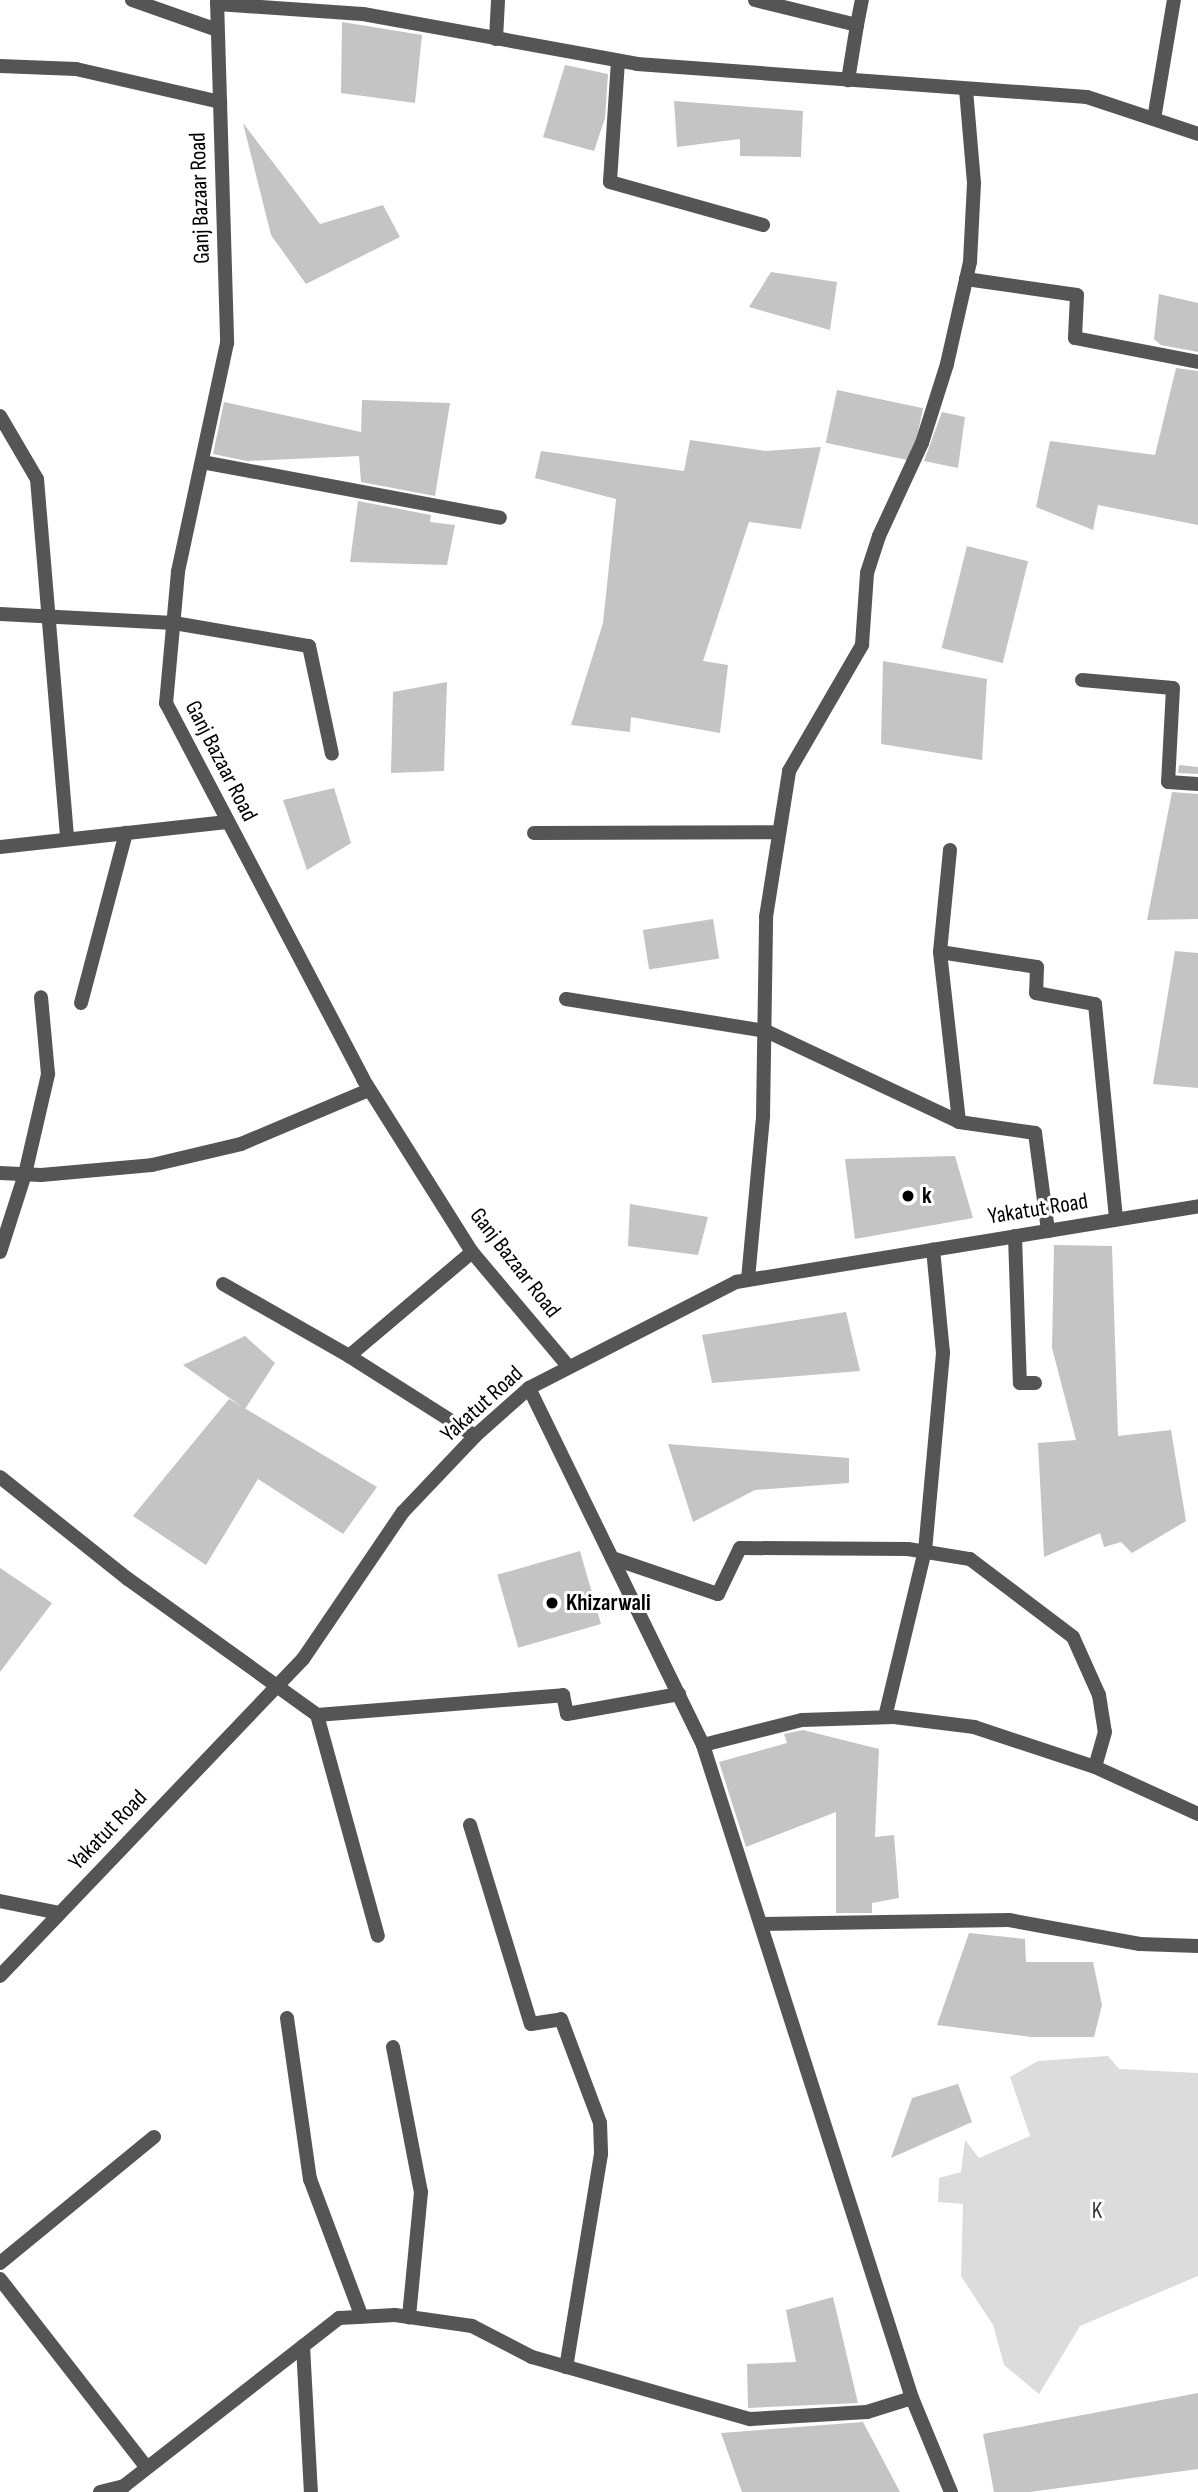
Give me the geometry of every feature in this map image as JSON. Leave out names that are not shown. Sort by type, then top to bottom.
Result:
[{"type":"street","points":[[132,0],[218,30]]},
{"type":"street","points":[[496,39],[498,0]]},
{"type":"street","points":[[755,0],[856,26]]},
{"type":"street","points":[[848,80],[862,0]]},
{"type":"street","points":[[1154,119],[1174,0]]},
{"type":"street","points":[[217,2],[343,6],[496,39],[618,61],[1087,97],[1198,134]]},
{"type":"street","name":"Ganj Bazaar Road","points":[[217,2],[227,343],[178,572],[166,703],[225,821],[369,1090],[472,1252],[568,1366]]},
{"type":"street","points":[[618,61],[610,182],[763,225]]},
{"type":"street","points":[[0,66],[76,69],[220,102]]},
{"type":"street","points":[[748,1279],[763,1116],[766,917],[789,771],[862,645],[867,573],[879,536],[922,443],[947,364],[966,279],[974,183],[966,89]]},
{"type":"street","points":[[966,279],[1077,295],[1075,338],[1198,362]]},
{"type":"street","points":[[0,416],[37,479],[51,616],[67,837]]},
{"type":"street","points":[[202,463],[500,518]]},
{"type":"street","points":[[0,614],[174,623],[309,646],[332,754]]},
{"type":"street","points":[[1082,680],[1173,688],[1168,782],[1198,784]]},
{"type":"street","points":[[0,847],[67,837],[225,821]]},
{"type":"street","points":[[534,833],[779,832]]},
{"type":"street","points":[[81,1003],[126,833]]},
{"type":"street","points":[[950,850],[940,952],[959,1122]]},
{"type":"street","points":[[940,952],[1037,967],[1036,993],[1095,1004],[1116,1219]]},
{"type":"street","points":[[0,1252],[25,1174],[48,1074],[41,997]]},
{"type":"street","points":[[566,999],[766,1031],[959,1122],[1035,1133],[1048,1231]]},
{"type":"street","points":[[0,1173],[119,1171],[206,1152],[241,1144],[369,1090]]},
{"type":"street","name":"Yakatut Road","points":[[0,1976],[303,1659],[402,1512],[475,1436],[529,1388],[568,1366],[748,1279],[1198,1206]]},
{"type":"street","points":[[1014,1236],[1020,1383],[1035,1383]]},
{"type":"street","points":[[885,1717],[925,1551],[943,1353],[933,1250]]},
{"type":"street","points":[[349,1356],[472,1252]]},
{"type":"street","points":[[223,1284],[349,1356],[475,1436]]},
{"type":"street","points":[[529,1388],[703,1745],[912,2398],[951,2492]]},
{"type":"street","points":[[0,1477],[275,1688],[317,1715],[562,1695],[567,1714],[679,1694]]},
{"type":"street","points":[[612,1558],[718,1594],[740,1548],[925,1551],[970,1559],[1073,1637],[1099,1695],[1105,1732],[1095,1767]]},
{"type":"street","points":[[317,1715],[378,1936]]},
{"type":"street","points":[[703,1745],[802,1720],[885,1717],[974,1727],[1095,1767],[1198,1814]]},
{"type":"street","points":[[470,1825],[531,2024],[561,2019],[600,2123],[601,2154],[566,2367]]},
{"type":"street","points":[[0,1901],[59,1913]]},
{"type":"street","points":[[761,1924],[1009,1920],[1140,1944],[1198,1946]]},
{"type":"street","points":[[287,2018],[310,2179],[362,2316]]},
{"type":"street","points":[[393,2047],[421,2192],[409,2317]]},
{"type":"street","points":[[0,2263],[154,2137]]},
{"type":"street","points":[[0,2279],[147,2468]]},
{"type":"street","points":[[100,2492],[124,2486],[339,2318],[409,2317],[472,2326],[532,2357],[750,2419],[867,2412],[912,2398]]},
{"type":"street","points":[[303,2346],[310,2492]]},
{"type":"green space","name":"K","points":[[1108,2056],[1119,2069],[1198,2073],[1198,2276],[1080,2326],[1039,2394],[1004,2365],[993,2325],[961,2276],[963,2204],[938,2202],[939,2178],[961,2172],[965,2140],[979,2158],[1030,2136],[1010,2077],[1038,2061]]},
{"type":"building","points":[[342,22],[422,35],[415,103],[341,93]]},
{"type":"building","points":[[565,65],[608,74],[605,118],[594,151],[543,137]]},
{"type":"building","points":[[674,101],[803,111],[801,157],[740,156],[740,139],[677,147]]},
{"type":"building","points":[[243,123],[320,224],[383,205],[400,237],[306,284],[271,235]]},
{"type":"building","points":[[771,272],[837,282],[830,330],[749,307]]},
{"type":"building","points":[[1159,294],[1198,303],[1198,352],[1161,345],[1154,339]]},
{"type":"building","points":[[1176,368],[1198,371],[1198,525],[1098,505],[1093,530],[1036,507],[1050,441],[1155,455]]},
{"type":"building","points":[[837,390],[923,408],[912,461],[826,443]]},
{"type":"building","points":[[362,400],[450,403],[435,496],[361,482],[359,456],[247,461],[213,454],[224,402],[361,432]]},
{"type":"building","points":[[942,412],[965,417],[958,468],[924,461]]},
{"type":"building","points":[[690,440],[765,451],[821,447],[801,529],[749,522],[703,661],[728,665],[720,733],[631,717],[630,732],[571,725],[603,623],[616,499],[535,478],[541,451],[684,471]]},
{"type":"building","points":[[358,501],[431,515],[430,522],[455,525],[447,565],[350,562]]},
{"type":"building","points":[[967,546],[1028,561],[1003,663],[942,648]]},
{"type":"building","points":[[883,661],[987,679],[982,760],[881,744]]},
{"type":"building","points":[[447,682],[444,771],[391,773],[393,692]]},
{"type":"building","points":[[1179,765],[1198,767],[1198,774],[1178,773]]},
{"type":"building","points":[[334,788],[351,843],[307,870],[283,800]]},
{"type":"building","points":[[1172,792],[1198,794],[1198,919],[1147,920]]},
{"type":"building","points":[[713,919],[719,959],[649,970],[643,930]]},
{"type":"building","points":[[1175,951],[1198,953],[1198,1088],[1153,1084]]},
{"type":"building","name":"k","points":[[955,1156],[973,1218],[855,1239],[845,1159]]},
{"type":"building","points":[[630,1204],[708,1217],[698,1255],[628,1246]]},
{"type":"building","points":[[1054,1245],[1112,1246],[1118,1436],[1171,1430],[1186,1521],[1132,1553],[1121,1542],[1104,1547],[1100,1533],[1044,1557],[1038,1443],[1076,1440],[1052,1348]]},
{"type":"building","points":[[846,1312],[860,1371],[712,1383],[702,1335]]},
{"type":"building","points":[[245,1336],[275,1363],[245,1409],[183,1365]]},
{"type":"building","points":[[229,1399],[377,1487],[343,1534],[258,1479],[206,1565],[133,1516]]},
{"type":"building","points":[[668,1444],[849,1458],[849,1483],[755,1490],[693,1522]]},
{"type":"building","points":[[580,1551],[601,1624],[518,1648],[497,1575]]},
{"type":"building","points":[[0,1568],[52,1603],[0,1672]]},
{"type":"building","points":[[803,1730],[879,1749],[875,1837],[894,1835],[899,1898],[872,1903],[872,1913],[836,1913],[836,1812],[746,1847],[719,1762],[787,1743],[784,1734]]},
{"type":"building","points":[[969,1933],[1025,1939],[1026,1962],[1093,1962],[1102,2005],[1094,2037],[1031,2037],[937,2025]]},
{"type":"building","points":[[958,2084],[972,2122],[891,2158],[912,2098]]},
{"type":"building","points":[[833,2297],[858,2403],[748,2408],[747,2364],[796,2362],[786,2310]]},
{"type":"building","points":[[1198,2393],[1198,2469],[1030,2492],[994,2492],[983,2434]]},
{"type":"building","points":[[863,2422],[900,2492],[742,2492],[721,2433]]},
{"type":"place","name":"k","points":[[908,1196]]},
{"type":"place","name":"Khizarwali","points":[[552,1603]]}]
